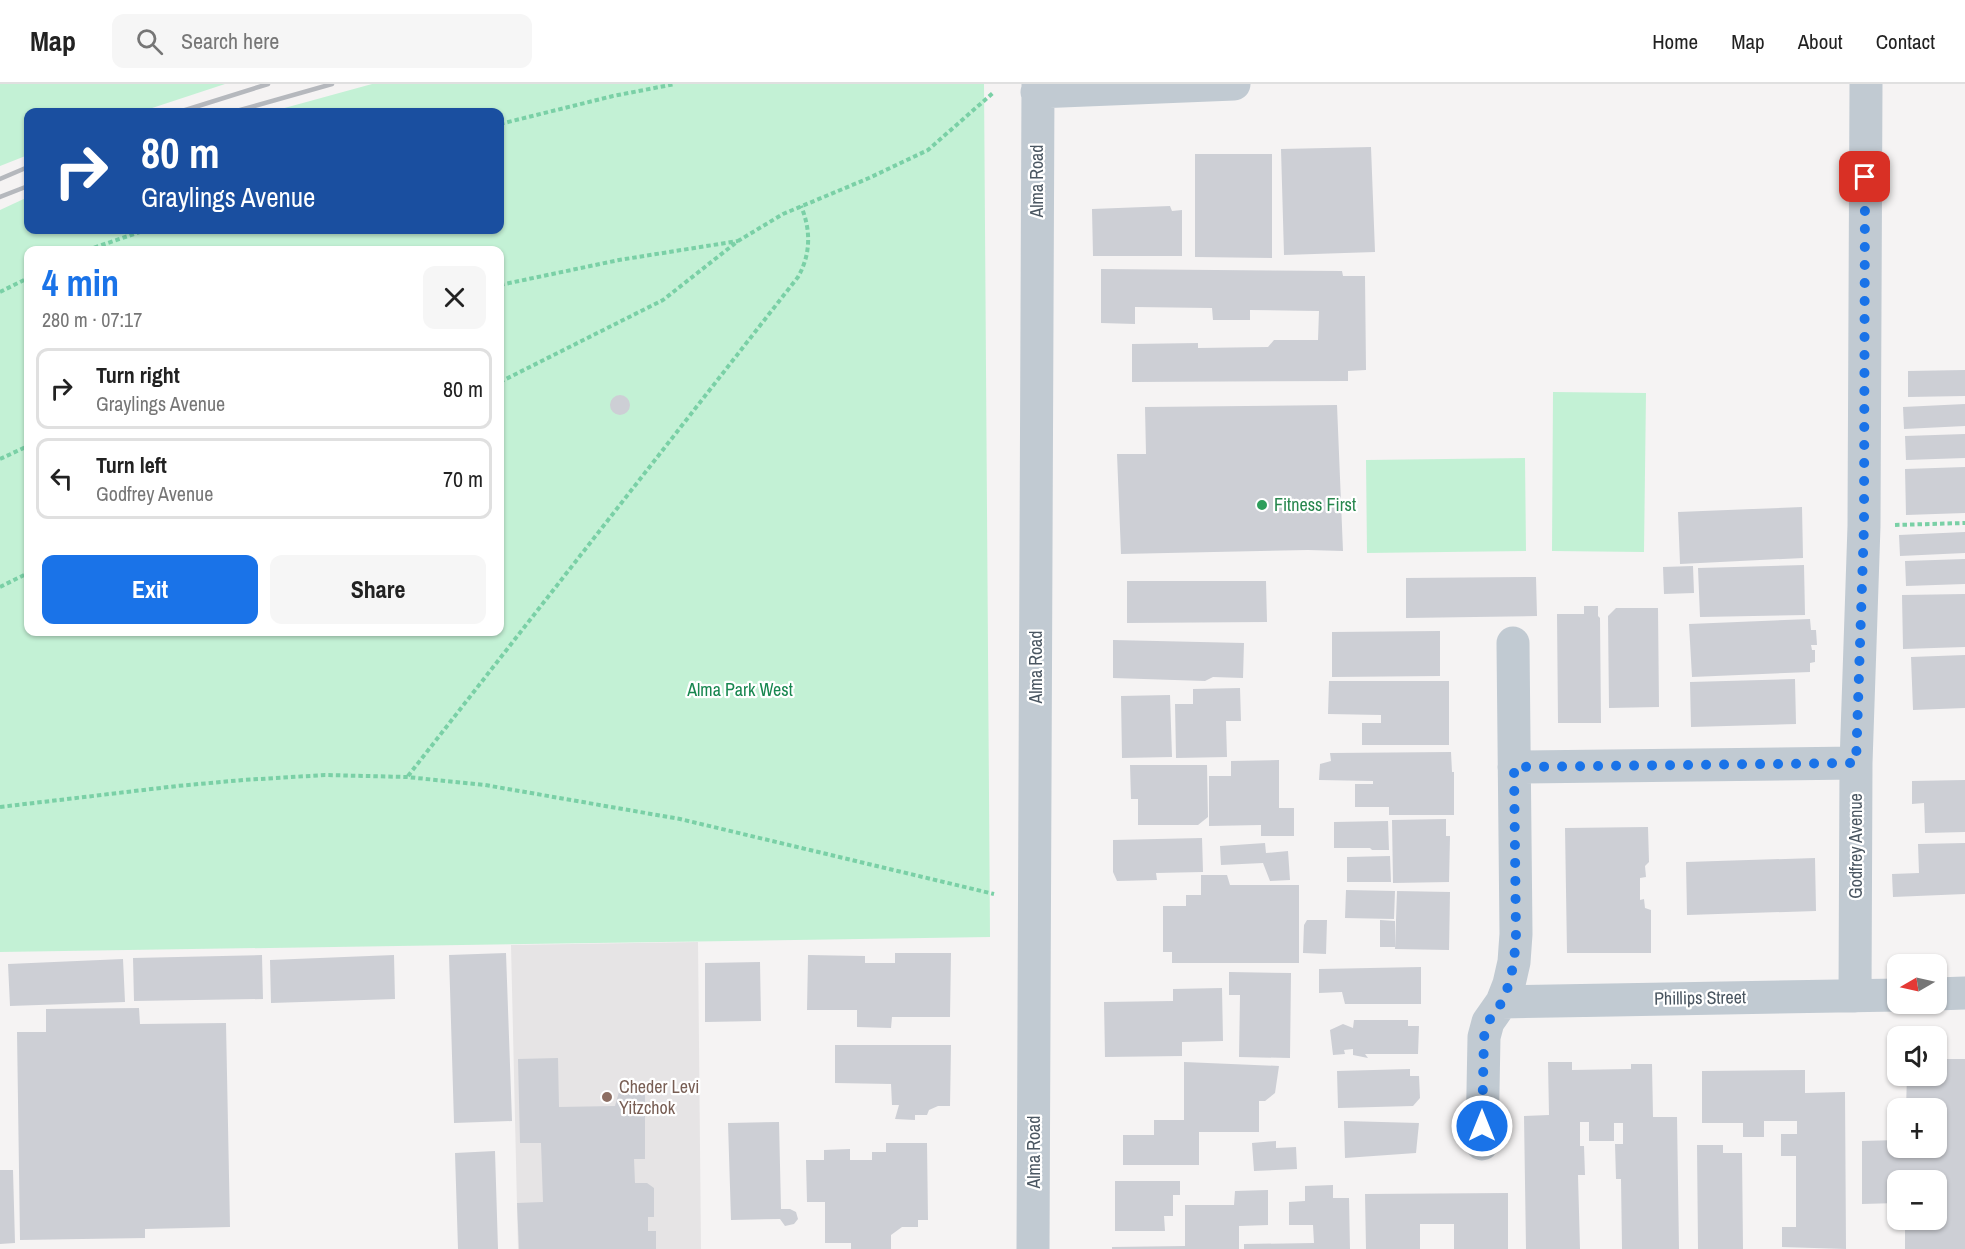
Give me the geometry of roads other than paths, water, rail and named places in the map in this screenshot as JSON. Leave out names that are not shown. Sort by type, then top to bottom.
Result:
[{"type":"street","points":[[1038,88],[1234,84]]},
{"type":"street","name":"Godfrey Avenue","points":[[1856,996],[1856,763],[1864,526],[1866,84]]},
{"type":"street","name":"Alma Road","points":[[1033,1249],[1038,88]]},
{"type":"street","points":[[1482,1144],[1484,1037],[1488,1022],[1502,1002],[1512,973],[1516,934],[1513,644]]},
{"type":"street","points":[[1514,767],[1856,763]]},
{"type":"street","points":[[1947,994],[1965,993]]},
{"type":"street","name":"Phillips Street","points":[[1502,1002],[1887,995]]},
{"type":"railway","points":[[192,108],[268,84]]},
{"type":"railway","points":[[247,108],[332,84]]},
{"type":"railway","points":[[0,179],[24,169]]},
{"type":"railway","points":[[0,197],[24,188]]},
{"type":"place","name":"Fitness First","points":[[1262,505]]},
{"type":"place","name":"Cheder Levi Yitzchok","points":[[607,1097]]},
{"type":"park label","name":"Alma Park West","points":[[740,690]]}]
